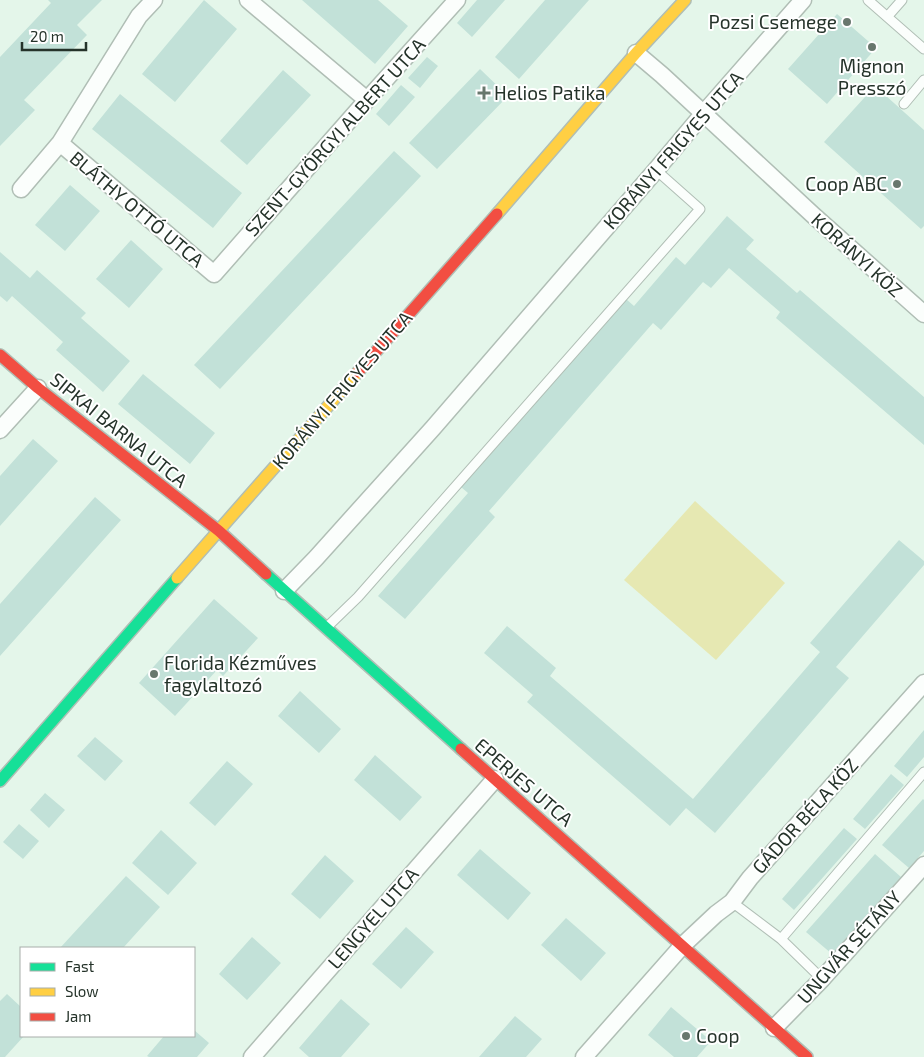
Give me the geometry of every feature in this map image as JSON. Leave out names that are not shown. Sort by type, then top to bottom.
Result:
[{"type":"street","points":[[60,143],[140,16],[154,0]]},
{"type":"street","points":[[248,0],[367,100]]},
{"type":"street","name":"SZENT-GYÖRGYI ALBERT UTCA","points":[[214,274],[457,0]]},
{"type":"street","name":"KORÁNYI FRIGYES UTCA","points":[[0,781],[636,53],[685,0]]},
{"type":"street","name":"KORÁNYI FRIGYES UTCA","points":[[284,591],[433,428],[703,114],[804,0]]},
{"type":"street","name":"KORÁNYI KÖZ","points":[[636,53],[662,74],[813,215],[924,314]]},
{"type":"street","name":"BLÁTHY OTTÓ UTCA","points":[[21,189],[60,143],[214,274]]},
{"type":"street","name":"SIPKAI BARNA UTCA","points":[[0,355],[38,388],[219,531]]},
{"type":"street","points":[[0,430],[38,388]]},
{"type":"street","name":"EPERJES UTCA","points":[[219,531],[326,629],[807,1057]]},
{"type":"street","name":"GÁDOR BÉLA KÖZ","points":[[584,1057],[683,945],[716,914],[732,902],[750,878],[924,683]]},
{"type":"street","name":"LENGYEL UTCA","points":[[252,1057],[495,779]]},
{"type":"street","name":"UNGVÁR SÉTÁNY","points":[[774,1028],[822,979],[924,865]]},
{"type":"lane","points":[[868,0],[924,49]]},
{"type":"lane","points":[[887,17],[902,0]]},
{"type":"lane","points":[[904,104],[924,80]]},
{"type":"lane","points":[[326,629],[365,589],[700,209],[656,170]]},
{"type":"lane","points":[[781,939],[924,772]]},
{"type":"lane","points":[[732,902],[781,939],[822,979]]},
{"type":"green space","points":[[695,501],[785,583],[716,660],[624,580]]},
{"type":"building","points":[[48,0],[102,0],[77,25],[87,35],[24,100],[35,110],[0,146],[0,57],[51,3]]},
{"type":"building","points":[[204,0],[237,29],[175,102],[142,74]]},
{"type":"building","points":[[302,0],[378,0],[408,26],[375,64]]},
{"type":"building","points":[[477,0],[505,0],[472,37],[457,23]]},
{"type":"building","points":[[545,0],[589,0],[519,79],[495,57]]},
{"type":"building","points":[[837,14],[876,48],[827,104],[788,69]]},
{"type":"building","points":[[427,57],[438,66],[420,88],[408,78]]},
{"type":"building","points":[[480,69],[508,96],[437,169],[409,143]]},
{"type":"building","points":[[283,70],[311,95],[247,165],[220,141]]},
{"type":"building","points":[[401,85],[415,97],[389,126],[376,114]]},
{"type":"building","name":"Coop ABC","points":[[875,86],[924,130],[924,226],[921,229],[824,142]]},
{"type":"building","points":[[120,94],[242,193],[213,228],[92,129]]},
{"type":"building","points":[[394,151],[421,176],[220,389],[194,365]]},
{"type":"building","points":[[70,185],[100,211],[65,251],[35,225]]},
{"type":"building","points":[[727,216],[754,240],[746,249],[797,293],[800,290],[924,397],[924,445],[776,318],[780,312],[729,268],[711,288],[703,282],[661,330],[653,323],[489,511],[495,517],[405,619],[378,596],[468,493],[461,487],[626,299],[634,306],[676,257],[685,265]]},
{"type":"building","points":[[131,240],[163,269],[129,308],[96,279]]},
{"type":"building","points":[[0,252],[30,278],[37,270],[86,313],[81,318],[130,361],[103,392],[56,350],[63,342],[12,296],[7,302],[0,296]]},
{"type":"building","points":[[143,374],[215,433],[190,464],[118,404]]},
{"type":"building","points":[[33,439],[58,461],[0,526],[0,476]]},
{"type":"building","points":[[95,497],[121,520],[0,656],[0,604]]},
{"type":"building","points":[[899,540],[924,561],[924,565],[836,667],[849,678],[715,833],[686,808],[670,826],[527,702],[533,695],[484,653],[507,626],[556,668],[550,676],[693,799],[820,652],[810,643]]},
{"type":"building","points":[[214,599],[258,638],[223,676],[217,670],[175,716],[139,683]]},
{"type":"building","points":[[300,691],[341,729],[319,753],[278,716]]},
{"type":"building","points":[[924,730],[924,757],[907,777],[894,766]]},
{"type":"building","points":[[95,737],[123,761],[105,781],[77,756]]},
{"type":"building","points":[[375,755],[422,797],[400,821],[354,780]]},
{"type":"building","points":[[227,761],[253,784],[215,826],[189,803]]},
{"type":"building","points":[[891,774],[904,785],[865,829],[853,819]]},
{"type":"building","points":[[45,793],[65,810],[49,828],[30,810]]},
{"type":"building","points":[[923,799],[924,851],[909,868],[882,845]]},
{"type":"building","points":[[19,824],[39,841],[23,859],[3,842]]},
{"type":"building","points":[[844,828],[857,839],[794,910],[782,899]]},
{"type":"building","points":[[161,830],[197,863],[168,895],[132,863]]},
{"type":"building","points":[[480,849],[531,893],[508,920],[457,875]]},
{"type":"building","points":[[875,854],[901,877],[832,954],[806,932]]},
{"type":"building","points":[[325,855],[354,881],[320,919],[291,894]]},
{"type":"building","points":[[126,876],[160,907],[124,947],[61,947]]},
{"type":"building","points":[[566,918],[606,953],[581,981],[541,945]]},
{"type":"building","points":[[406,927],[434,952],[401,989],[372,964]]},
{"type":"building","points":[[252,937],[281,963],[247,1000],[219,974]]},
{"type":"building","points":[[7,994],[20,1006],[20,1037],[23,1037],[5,1057],[0,1057],[0,1001]]},
{"type":"building","points":[[341,999],[370,1024],[341,1057],[309,1057],[299,1048]]},
{"type":"building","points":[[671,1007],[711,1041],[697,1057],[674,1057],[648,1035]]},
{"type":"building","points":[[515,1016],[542,1039],[526,1057],[479,1057]]},
{"type":"building","points":[[195,1031],[209,1043],[197,1057],[147,1056],[163,1037],[195,1037]]},
{"type":"traffic: fast","points":[[266,574],[461,749]]},
{"type":"traffic: fast","points":[[0,781],[177,578]]},
{"type":"traffic: slow","points":[[497,214],[636,53],[685,0]]},
{"type":"traffic: slow","points":[[177,578],[358,372]]},
{"type":"traffic: jam","points":[[358,372],[497,214]]},
{"type":"traffic: jam","points":[[0,355],[38,388],[219,531],[266,574]]},
{"type":"traffic: jam","points":[[461,749],[807,1057]]},
{"type":"place","name":"Pozsi Csemege","points":[[847,22]]},
{"type":"place","name":"Mignon Presszó","points":[[872,47]]},
{"type":"place","name":"Helios Patika","points":[[484,93]]},
{"type":"place","name":"Coop ABC","points":[[897,184]]},
{"type":"place","name":"Florida Kézműves fagylaltozó","points":[[154,674]]},
{"type":"place","name":"Coop","points":[[686,1036]]}]
